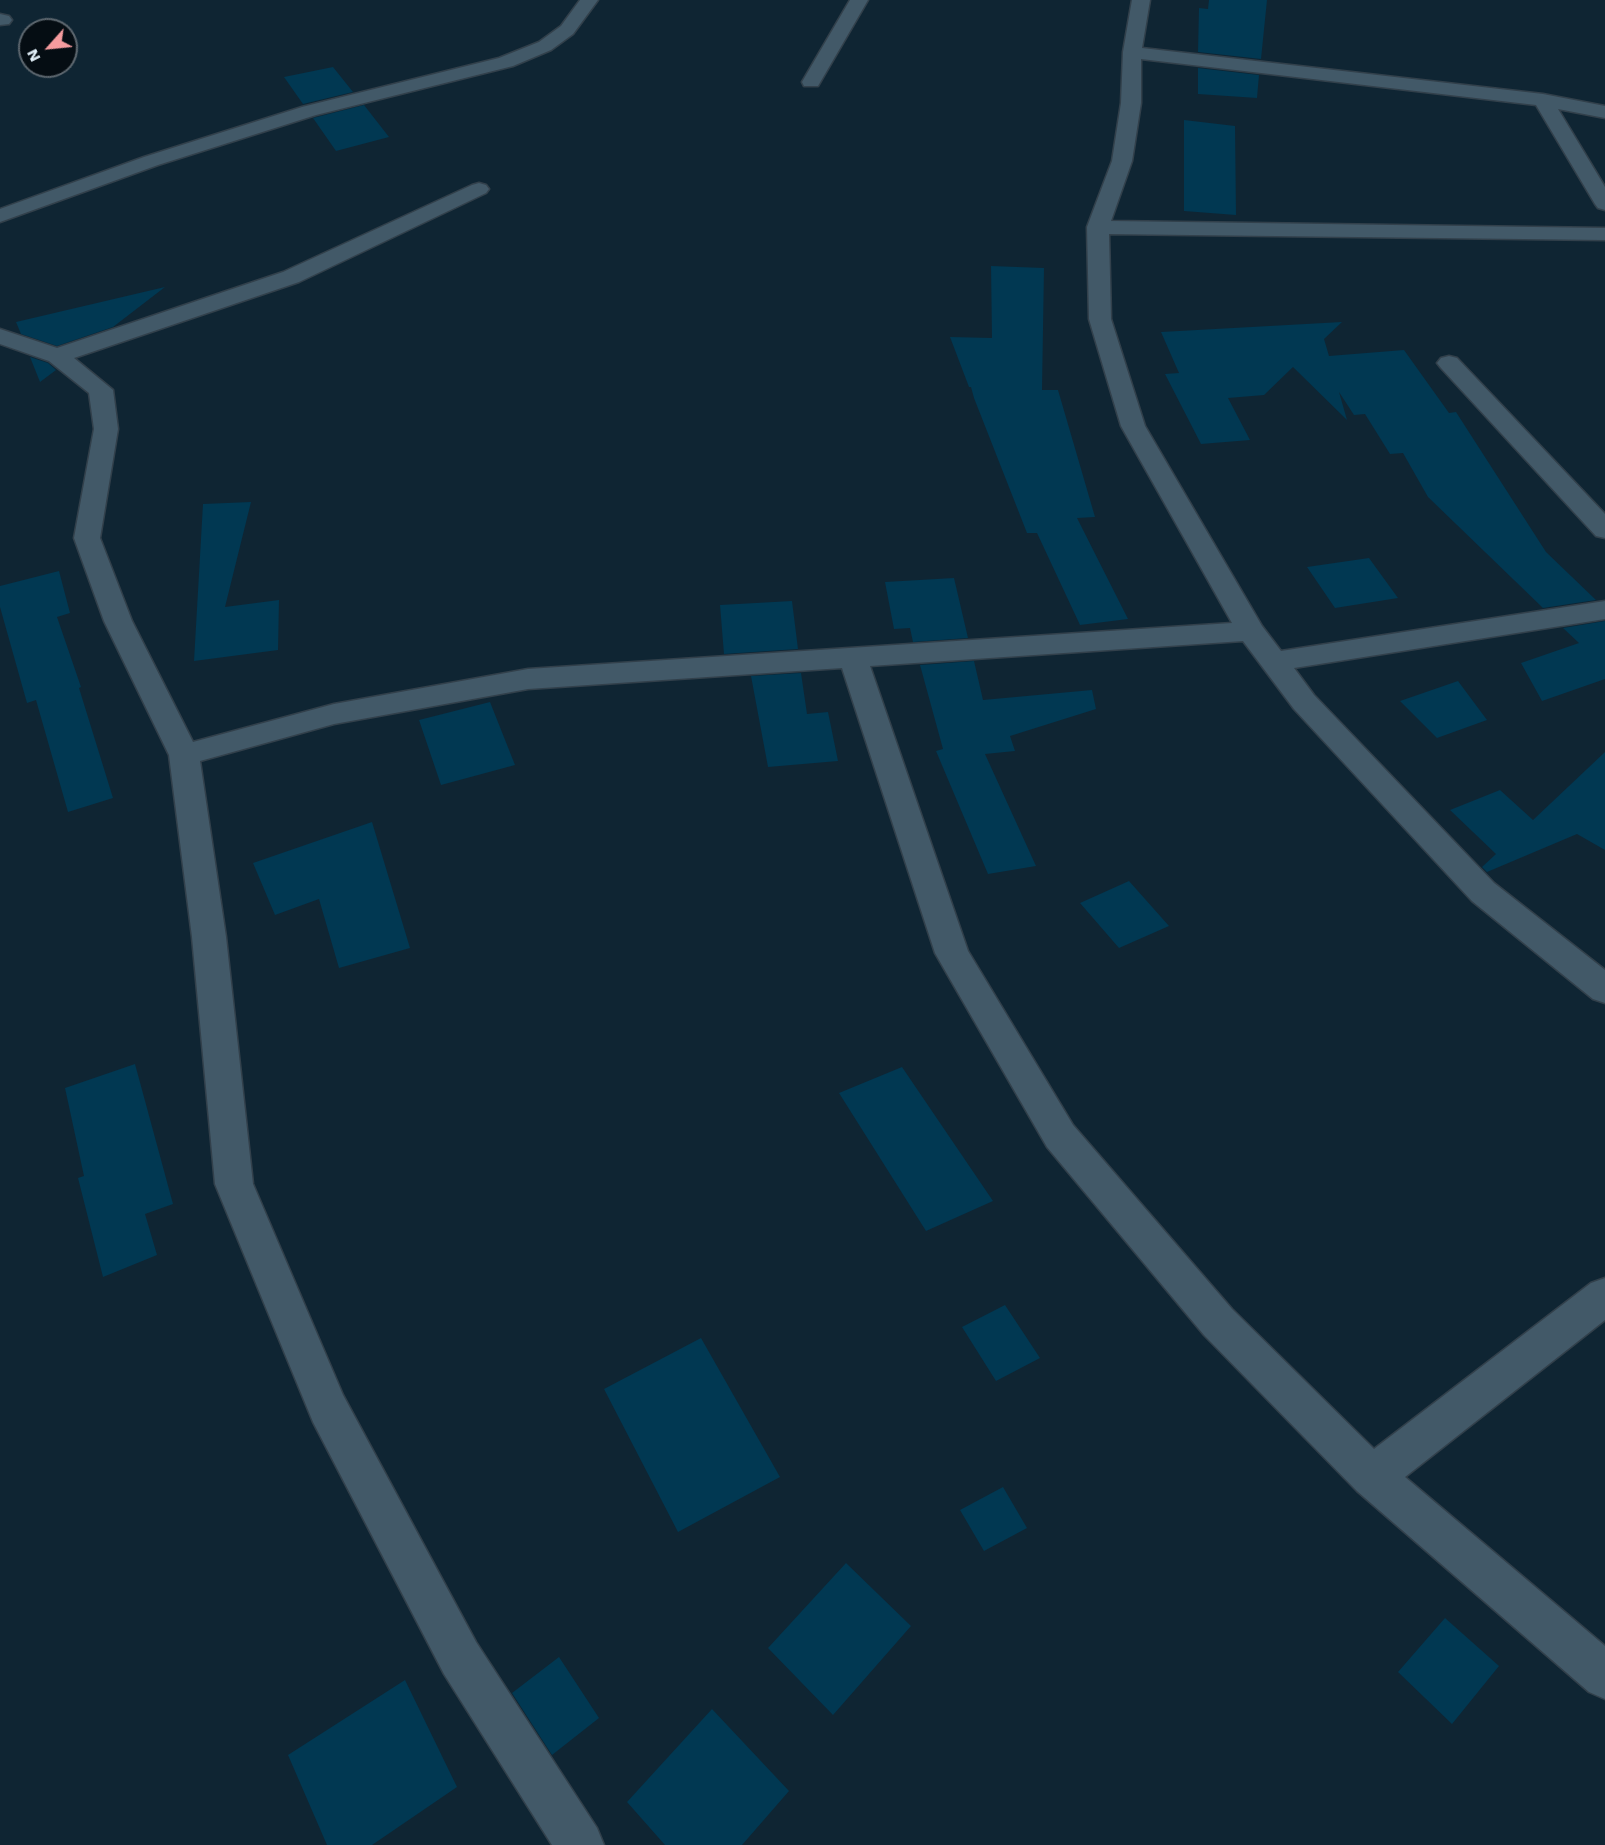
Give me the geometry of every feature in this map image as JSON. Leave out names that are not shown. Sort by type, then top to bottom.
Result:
[{"type":"street","points":[[0,216],[152,161],[309,111],[506,62],[545,46],[567,30],[589,0]]},
{"type":"street","points":[[811,82],[859,0]]},
{"type":"street","points":[[1141,0],[1132,52],[1131,103],[1122,161],[1098,227],[1100,319],[1133,426],[1251,631],[1304,702],[1483,892],[1605,988]]},
{"type":"street","points":[[1132,52],[1543,100],[1605,111]]},
{"type":"street","points":[[1543,100],[1605,204]]},
{"type":"street","points":[[57,356],[291,277],[479,189]]},
{"type":"street","points":[[1098,227],[1605,234]]},
{"type":"street","points":[[0,336],[57,356],[101,390],[106,429],[87,538],[118,621],[184,755],[209,937],[234,1184],[333,1418],[460,1658],[580,1845]]},
{"type":"street","points":[[1449,363],[1605,530]]},
{"type":"street","points":[[1274,662],[1605,610]]},
{"type":"street","points":[[184,755],[334,714],[528,679],[1251,631]]},
{"type":"street","points":[[853,659],[952,953],[1060,1136],[1218,1322],[1372,1476],[1605,1676]]},
{"type":"street","points":[[1372,1476],[1605,1296]]},
{"type":"building","points":[[1209,0],[1267,0],[1261,59],[1198,52],[1199,8],[1208,9]]},
{"type":"building","points":[[333,67],[353,92],[303,104],[284,77]]},
{"type":"building","points":[[1198,68],[1259,75],[1257,98],[1198,94]]},
{"type":"building","points":[[364,105],[389,137],[336,151],[313,118]]},
{"type":"building","points":[[1184,120],[1235,126],[1236,215],[1184,211]]},
{"type":"building","points":[[991,266],[1044,268],[1042,390],[1058,390],[1095,517],[1077,518],[1128,619],[1080,625],[1037,533],[1027,533],[971,387],[969,387],[950,337],[992,338]]},
{"type":"building","points":[[165,287],[113,327],[57,346],[21,334],[16,322]]},
{"type":"building","points":[[1342,322],[1324,339],[1329,356],[1404,350],[1449,413],[1456,412],[1546,552],[1596,600],[1543,608],[1428,497],[1403,453],[1390,454],[1365,414],[1354,415],[1339,392],[1347,420],[1293,367],[1264,395],[1228,398],[1250,440],[1201,444],[1165,374],[1179,373],[1161,332]]},
{"type":"building","points":[[30,357],[48,363],[56,370],[40,382]]},
{"type":"building","points":[[251,502],[225,607],[279,600],[278,650],[194,661],[203,504]]},
{"type":"building","points":[[1369,558],[1398,598],[1335,608],[1307,567]]},
{"type":"building","points":[[59,571],[70,613],[57,617],[81,687],[79,688],[113,798],[68,812],[36,700],[27,703],[0,607],[0,586]]},
{"type":"building","points":[[954,578],[968,638],[913,642],[910,628],[894,629],[885,582]]},
{"type":"building","points":[[792,601],[798,649],[724,654],[720,605]]},
{"type":"building","points":[[1605,621],[1605,679],[1542,701],[1521,663],[1579,643],[1563,628]]},
{"type":"building","points":[[974,661],[983,700],[1092,690],[1096,709],[1010,736],[1015,751],[985,754],[1036,866],[988,874],[936,751],[943,749],[920,665]]},
{"type":"building","points":[[801,673],[807,714],[828,712],[838,761],[768,767],[751,676]]},
{"type":"building","points":[[1458,681],[1487,720],[1437,738],[1400,701]]},
{"type":"building","points":[[490,702],[515,765],[441,785],[419,720]]},
{"type":"building","points":[[1605,752],[1605,850],[1577,834],[1487,872],[1482,867],[1496,854],[1450,810],[1500,790],[1533,820]]},
{"type":"building","points":[[372,822],[410,948],[339,968],[319,899],[275,915],[253,863]]},
{"type":"building","points":[[1129,881],[1169,926],[1119,948],[1080,903]]},
{"type":"building","points":[[135,1064],[173,1204],[145,1214],[157,1255],[103,1277],[78,1178],[84,1176],[65,1088]]},
{"type":"building","points":[[902,1067],[993,1201],[926,1231],[839,1093]]},
{"type":"building","points":[[1005,1305],[1040,1358],[996,1381],[962,1327]]},
{"type":"building","points":[[701,1338],[780,1477],[678,1532],[604,1389]]},
{"type":"building","points":[[1003,1487],[1027,1528],[984,1551],[960,1510]]},
{"type":"building","points":[[846,1563],[911,1626],[833,1715],[768,1648]]},
{"type":"building","points":[[1445,1618],[1499,1666],[1452,1724],[1398,1672]]},
{"type":"building","points":[[559,1657],[599,1718],[552,1755],[512,1693]]},
{"type":"building","points":[[405,1680],[457,1787],[372,1845],[327,1845],[288,1755]]},
{"type":"building","points":[[712,1709],[789,1791],[742,1845],[665,1845],[627,1802]]}]
